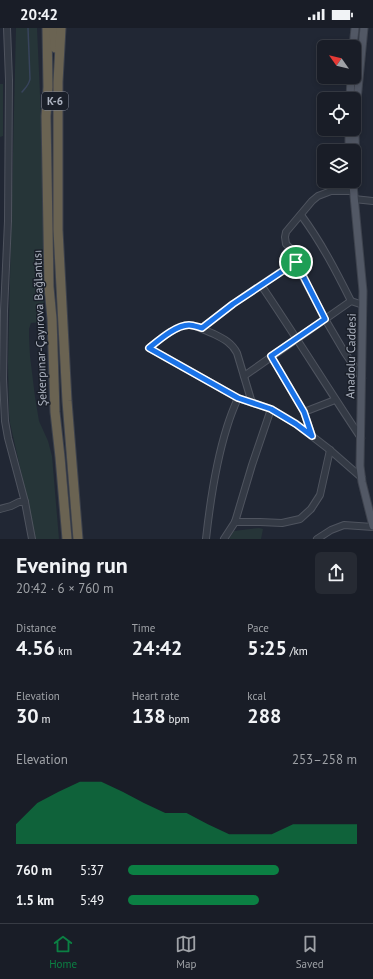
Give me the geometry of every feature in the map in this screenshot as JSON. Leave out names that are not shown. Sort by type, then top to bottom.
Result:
[{"type":"highway","name":"K-6","points":[[41,28],[46,116]]},
{"type":"highway","name":"K-6","points":[[46,116],[48,87],[47,28]]},
{"type":"highway","name":"K-6","points":[[54,28],[55,114],[58,173]]},
{"type":"highway","name":"K-6","points":[[58,173],[58,82],[61,28]]},
{"type":"highway","name":"Şekerpınar-Çayırova Bağlantısı","points":[[46,116],[49,287],[52,319],[55,412],[67,539]]},
{"type":"highway","name":"Şekerpınar-Çayırova Bağlantısı","points":[[58,173],[58,230],[67,401],[78,539]]},
{"type":"main road","points":[[354,40],[355,28]]},
{"type":"main road","name":"Anadolu Caddesi","points":[[355,144],[356,110],[364,28]]},
{"type":"main road","name":"Anadolu Caddesi","points":[[353,188],[362,274],[363,305],[360,458],[362,478],[373,526]]},
{"type":"street","points":[[7,28],[9,80],[8,221],[3,379],[5,421],[25,502],[32,539]]},
{"type":"street","points":[[344,188],[323,193],[312,201],[286,232],[285,238],[286,244],[290,248],[325,319],[362,378]]},
{"type":"street","points":[[354,199],[373,202]]},
{"type":"street","points":[[301,215],[332,262],[351,300],[363,305]]},
{"type":"street","points":[[202,328],[233,304],[296,262]]},
{"type":"street","points":[[261,285],[361,438]]},
{"type":"street","points":[[244,376],[351,300]]},
{"type":"street","points":[[252,402],[237,353],[227,340],[202,328],[190,325],[181,326],[162,337],[149,348],[238,398],[271,409],[296,424],[330,450],[362,478]]},
{"type":"street","points":[[271,356],[304,412],[312,436]]},
{"type":"street","points":[[206,539],[209,512],[220,456],[227,426],[238,398]]},
{"type":"street","points":[[304,412],[336,400]]},
{"type":"street","points":[[224,539],[235,522],[271,409]]},
{"type":"street","points":[[235,522],[282,523],[300,519],[311,509],[320,495],[330,450]]},
{"type":"street","points":[[0,509],[19,502],[25,502]]},
{"type":"street","points":[[317,539],[331,530],[344,525],[373,526]]},
{"type":"shaded area","points":[[16,28],[37,28],[41,117],[45,289],[42,322],[31,323],[29,336],[30,356],[39,421],[48,441],[52,456],[59,539],[34,539],[29,507],[9,413],[8,362]]},
{"type":"shaded area","points":[[0,84],[3,84],[3,136],[0,137]]},
{"type":"shaded area","points":[[259,528],[263,529],[261,539],[229,539],[234,531]]},
{"type":"waterway","points":[[22,92],[30,79],[28,28]]},
{"type":"route","points":[[296,262],[325,319],[271,356],[304,412],[312,436],[296,424],[271,409],[238,398],[149,348],[162,337],[181,326],[190,325],[202,328],[233,304],[296,262]]}]
